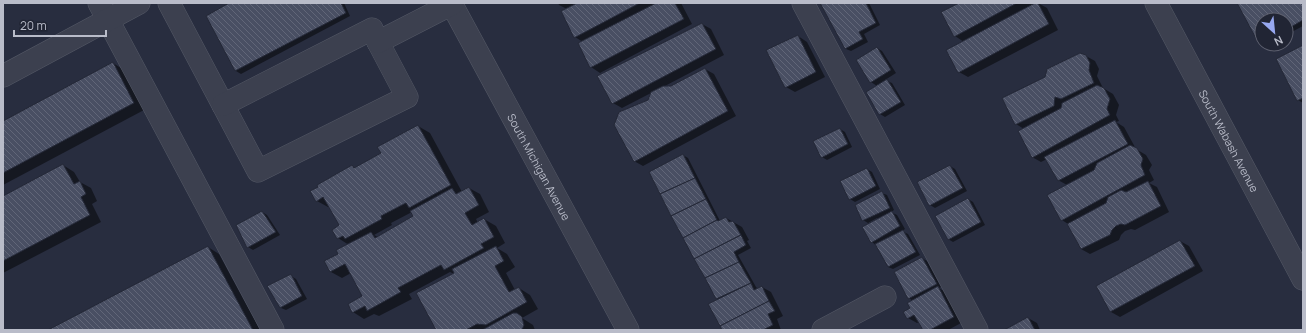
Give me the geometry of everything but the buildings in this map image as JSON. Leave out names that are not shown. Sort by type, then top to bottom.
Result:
[{"type":"street","points":[[3,76],[103,12],[139,3]]},
{"type":"street","points":[[169,3],[223,105],[258,171],[407,97],[372,29],[223,105]]},
{"type":"street","points":[[378,42],[451,3]]},
{"type":"street","name":"South Michigan Avenue","points":[[451,3],[628,330]]},
{"type":"street","points":[[803,3],[977,330]]},
{"type":"street","name":"South Wabash Avenue","points":[[1156,3],[1303,279]]},
{"type":"street","points":[[103,12],[273,330]]},
{"type":"street","points":[[823,330],[885,297]]}]
